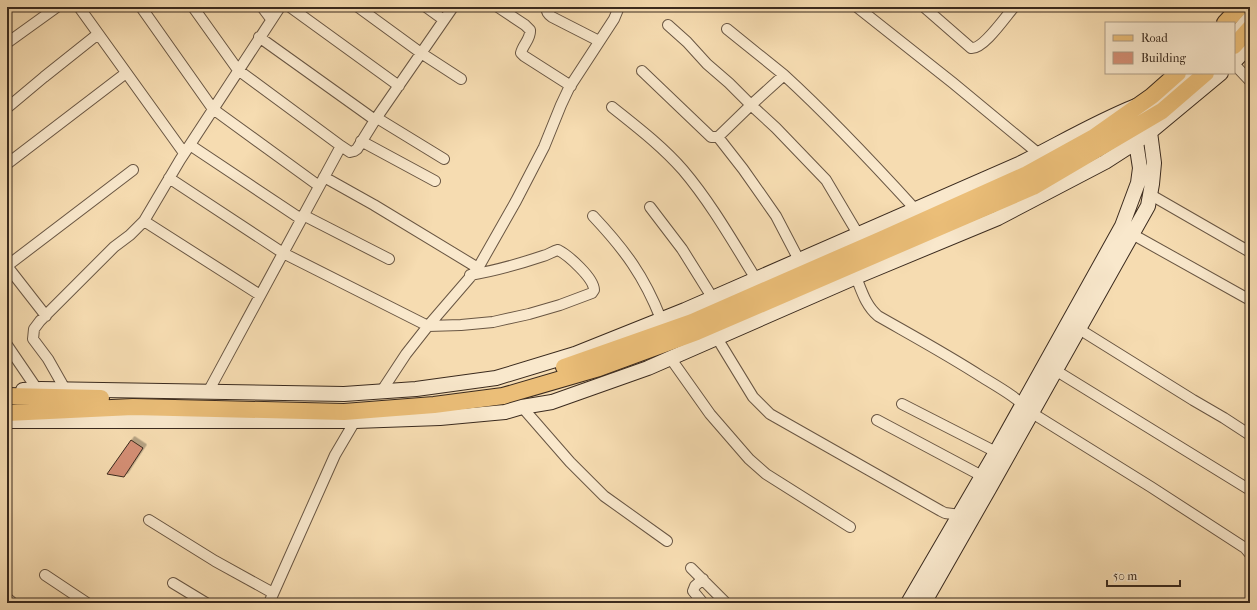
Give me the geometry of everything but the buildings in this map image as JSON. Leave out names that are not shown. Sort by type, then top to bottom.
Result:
[{"type":"main road","points":[[1217,22],[1229,7]]},
{"type":"main road","points":[[1226,22],[1240,7]]},
{"type":"main road","points":[[1235,45],[1250,28]]},
{"type":"main road","points":[[1235,62],[1250,45]]},
{"type":"main road","points":[[7,421],[355,421],[440,418],[505,412],[522,407],[552,402],[671,359],[856,277],[998,218],[1105,162],[1129,130],[1143,118],[1157,92],[1177,74]]},
{"type":"main road","points":[[7,391],[65,389],[344,394],[416,390],[496,378],[575,354],[712,298],[1021,163],[1108,118],[1143,118],[1162,111],[1205,74]]},
{"type":"main road","points":[[7,412],[133,407],[344,412],[434,405],[503,396],[599,368],[697,332],[1033,186],[1129,130],[1143,118],[1219,74]]},
{"type":"main road","points":[[908,603],[996,452],[1055,370],[1148,206],[1151,194],[1154,163],[1143,118]]},
{"type":"main road","points":[[924,603],[1028,408],[1127,214],[1138,183],[1140,168],[1129,130]]},
{"type":"main road","points":[[7,396],[346,404],[419,400],[497,388],[577,363],[692,322],[1027,174],[1094,137],[1129,130]]},
{"type":"main road","points":[[1127,214],[1140,220]]},
{"type":"street","points":[[7,43],[57,7]]},
{"type":"street","points":[[79,7],[126,73],[187,149],[302,217],[389,259]]},
{"type":"street","points":[[141,7],[213,109],[321,182],[374,205],[478,268]]},
{"type":"street","points":[[193,7],[238,70],[350,152],[354,152],[453,7]]},
{"type":"street","points":[[262,7],[271,19]]},
{"type":"street","points":[[65,389],[48,359],[33,340],[34,329],[114,247],[130,235],[144,220],[187,149],[280,7]]},
{"type":"street","points":[[290,7],[399,86]]},
{"type":"street","points":[[358,7],[421,53],[461,79]]},
{"type":"street","points":[[426,7],[444,20]]},
{"type":"street","points":[[498,7],[530,30],[530,37],[522,48],[521,53],[570,86]]},
{"type":"street","points":[[547,7],[546,10],[548,14],[552,17],[599,41]]},
{"type":"street","points":[[381,392],[406,354],[470,275],[478,268],[516,201],[544,147],[570,86],[614,19],[619,7]]},
{"type":"street","points":[[857,7],[954,83],[1039,154]]},
{"type":"street","points":[[924,7],[971,48],[979,46],[986,40],[1014,7]]},
{"type":"street","points":[[1235,32],[1250,14]]},
{"type":"street","points":[[668,25],[688,42],[708,64],[730,83],[776,128],[826,180],[858,234]]},
{"type":"street","points":[[727,29],[784,75],[806,96],[878,168],[915,209]]},
{"type":"street","points":[[7,108],[98,34]]},
{"type":"street","points":[[259,37],[376,119],[444,159]]},
{"type":"street","points":[[1235,64],[1250,81]]},
{"type":"street","points":[[642,71],[711,137],[718,137],[784,75]]},
{"type":"street","points":[[7,164],[126,73]]},
{"type":"street","points":[[1143,118],[1156,104],[1192,74]]},
{"type":"street","points":[[612,107],[663,149],[683,170],[719,220],[756,278]]},
{"type":"street","points":[[718,137],[772,210],[799,260]]},
{"type":"street","points":[[361,142],[435,181]]},
{"type":"street","points":[[208,392],[341,146]]},
{"type":"street","points":[[46,316],[7,266],[133,170]]},
{"type":"street","points":[[170,178],[283,253],[428,326],[476,324],[529,314],[560,305],[592,293],[594,290],[591,282],[582,269],[558,250],[546,256],[492,271],[470,275]]},
{"type":"street","points":[[1151,194],[1250,252]]},
{"type":"street","points":[[650,207],[682,249],[712,298]]},
{"type":"street","points":[[593,216],[626,253],[636,267],[652,297],[661,319]]},
{"type":"street","points":[[144,220],[260,295]]},
{"type":"street","points":[[1132,234],[1250,300]]},
{"type":"street","points":[[856,277],[867,303],[878,316],[956,360],[1245,548],[1250,554]]},
{"type":"street","points":[[1078,329],[1250,435]]},
{"type":"street","points":[[717,338],[753,397],[770,414],[940,511],[960,515]]},
{"type":"street","points":[[7,345],[37,389]]},
{"type":"street","points":[[671,359],[710,414],[750,459],[766,474],[850,527]]},
{"type":"street","points":[[1055,370],[1250,490]]},
{"type":"street","points":[[902,404],[996,452]]},
{"type":"street","points":[[522,407],[570,462],[604,496],[667,541]]},
{"type":"street","points":[[877,420],[982,476]]},
{"type":"street","points":[[269,603],[329,468],[355,421]]},
{"type":"street","points":[[149,520],[215,561],[273,593]]},
{"type":"street","points":[[691,568],[726,603]]},
{"type":"street","points":[[45,575],[87,603]]},
{"type":"street","points":[[703,579],[695,586],[693,591],[703,603]]},
{"type":"street","points":[[173,583],[206,603]]},
{"type":"street","points":[[7,598],[13,603]]}]
